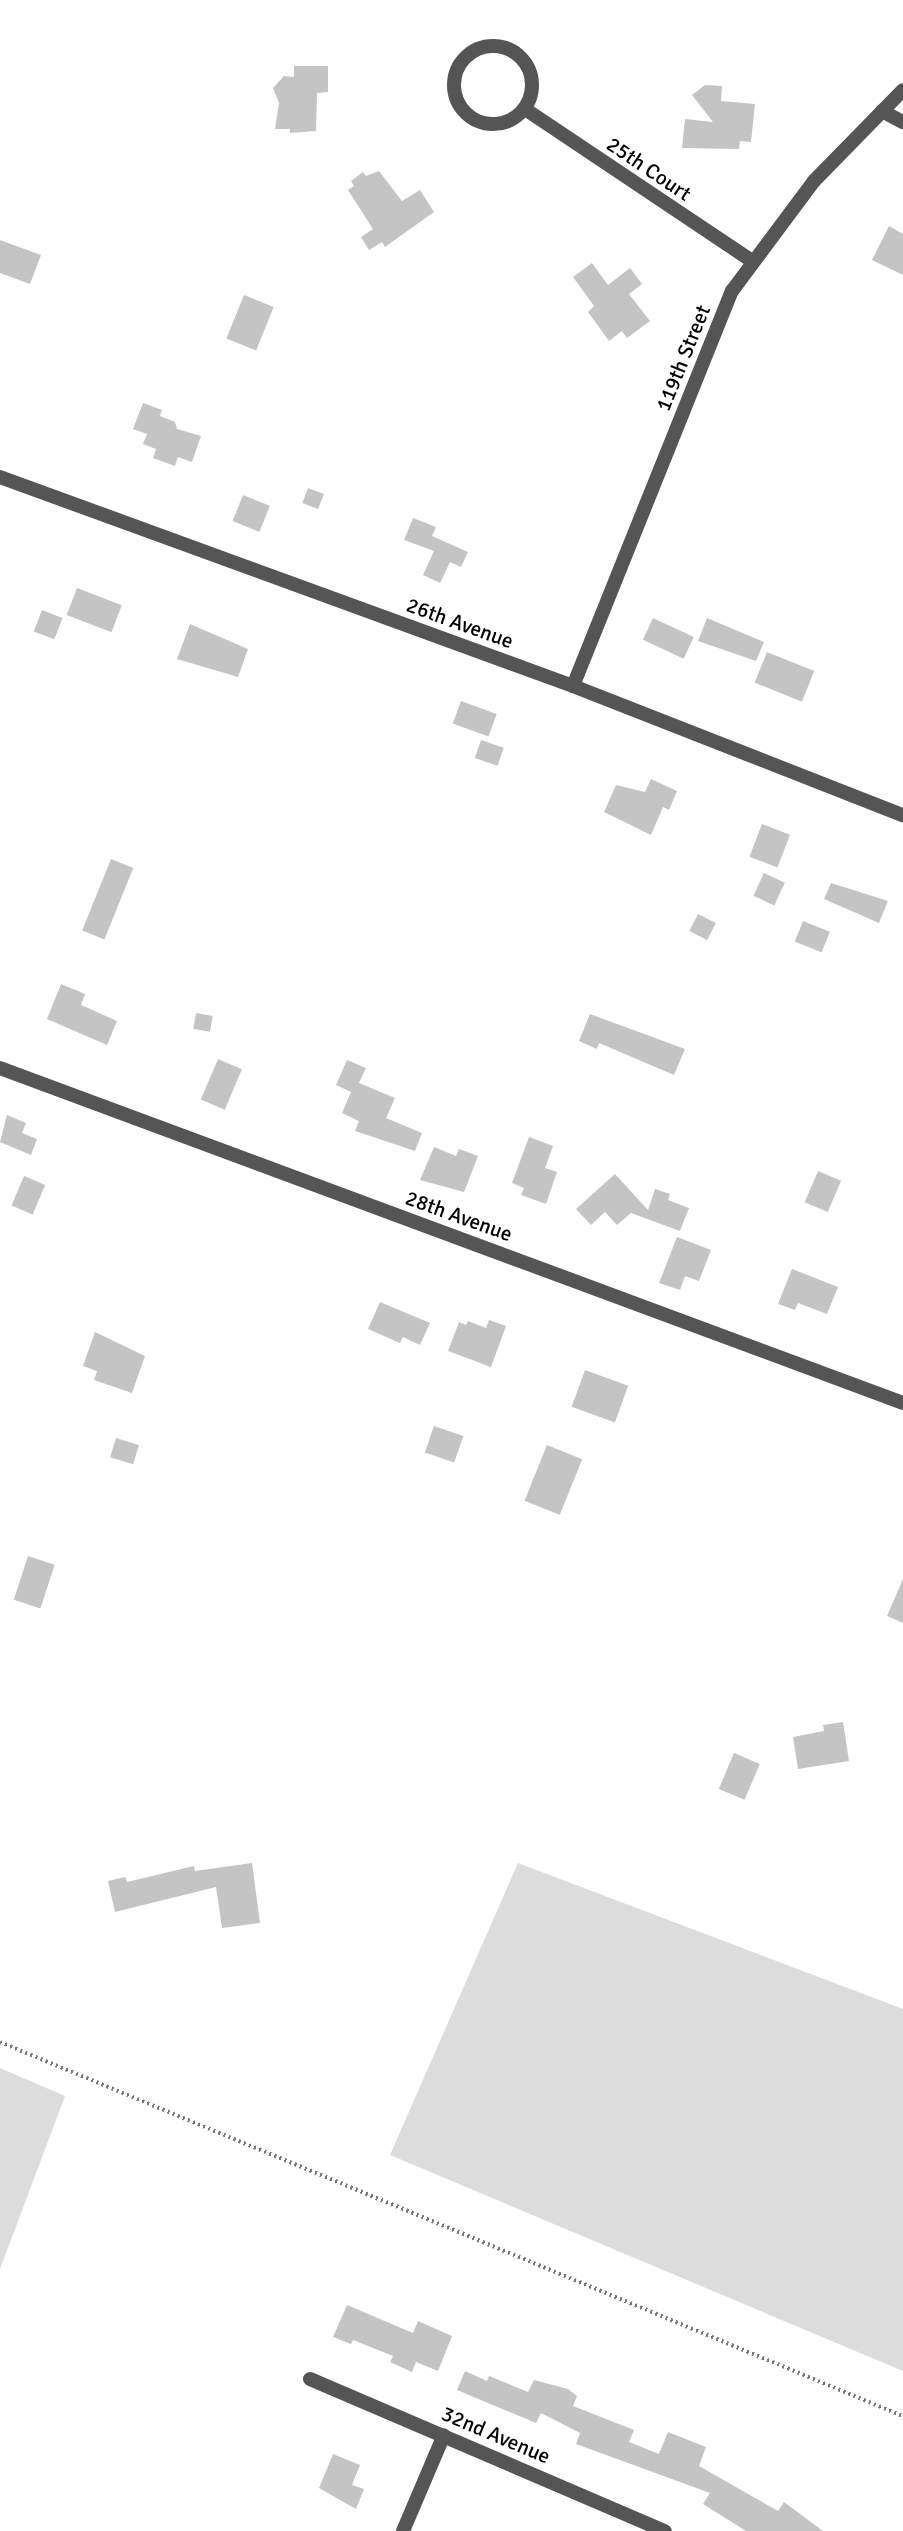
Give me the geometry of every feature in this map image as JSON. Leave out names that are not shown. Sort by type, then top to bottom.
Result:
[{"type":"street","points":[[492,45],[516,52],[525,61],[533,85],[525,109],[503,124],[477,121],[458,103],[454,90],[459,65],[468,54],[492,45]]},
{"type":"street","name":"119th Street","points":[[573,686],[732,291],[814,181],[903,90]]},
{"type":"street","name":"25th Court","points":[[525,109],[752,261]]},
{"type":"street","points":[[882,111],[903,121]]},
{"type":"street","name":"26th Avenue","points":[[0,477],[573,686],[903,815]]},
{"type":"street","name":"28th Avenue","points":[[0,1068],[903,1403]]},
{"type":"street","name":"32nd Avenue","points":[[310,2379],[665,2531]]},
{"type":"street","points":[[403,2531],[444,2435]]},
{"type":"path","points":[[0,2042],[903,2416]]},
{"type":"shaded area","points":[[518,1863],[903,2009],[903,2371],[390,2155]]},
{"type":"shaded area","points":[[0,2068],[65,2096],[0,2269]]},
{"type":"building","points":[[294,66],[328,66],[328,92],[317,93],[316,131],[290,133],[290,129],[275,129],[279,103],[273,88],[284,76],[294,77]]},
{"type":"building","points":[[705,85],[722,86],[721,101],[755,104],[751,142],[740,141],[739,149],[682,148],[685,119],[713,122],[692,95]]},
{"type":"building","points":[[379,171],[402,201],[420,190],[434,212],[385,247],[382,242],[369,250],[361,237],[373,229],[348,190],[354,186],[351,181],[363,172],[366,176]]},
{"type":"building","points":[[889,226],[903,234],[903,275],[872,260]]},
{"type":"building","points":[[0,240],[41,255],[30,284],[0,273]]},
{"type":"building","points":[[592,263],[608,285],[630,268],[642,284],[629,294],[650,321],[627,338],[622,331],[609,341],[588,312],[594,306],[573,277]]},
{"type":"building","points":[[244,295],[274,307],[256,351],[226,339]]},
{"type":"building","points":[[143,403],[162,410],[160,416],[175,422],[177,429],[201,436],[192,462],[178,457],[175,466],[153,458],[156,449],[143,444],[147,434],[133,429]]},
{"type":"building","points":[[308,488],[324,494],[318,509],[302,503]]},
{"type":"building","points":[[243,495],[270,506],[259,532],[233,521]]},
{"type":"building","points":[[413,518],[436,527],[432,536],[468,552],[461,567],[450,562],[440,583],[423,575],[434,551],[404,540]]},
{"type":"building","points":[[77,588],[122,605],[111,632],[67,615]]},
{"type":"building","points":[[42,610],[63,618],[54,639],[34,631]]},
{"type":"building","points":[[653,618],[694,637],[684,659],[643,640]]},
{"type":"building","points":[[707,618],[764,642],[756,661],[698,641]]},
{"type":"building","points":[[190,624],[248,649],[238,677],[177,659]]},
{"type":"building","points":[[767,652],[814,671],[802,702],[755,683]]},
{"type":"building","points":[[461,701],[497,714],[488,737],[453,724]]},
{"type":"building","points":[[481,740],[504,748],[498,766],[475,758]]},
{"type":"building","points":[[651,779],[677,791],[669,810],[663,807],[651,835],[604,812],[616,785],[645,792]]},
{"type":"building","points":[[762,824],[790,835],[777,867],[749,857]]},
{"type":"building","points":[[111,859],[133,868],[104,939],[82,930]]},
{"type":"building","points":[[764,873],[785,883],[774,905],[753,896]]},
{"type":"building","points":[[831,883],[888,901],[879,923],[824,899]]},
{"type":"building","points":[[698,914],[716,923],[707,940],[689,931]]},
{"type":"building","points":[[803,921],[830,932],[822,952],[795,941]]},
{"type":"building","points":[[61,984],[85,994],[81,1005],[117,1021],[107,1045],[47,1019]]},
{"type":"building","points":[[196,1013],[213,1016],[210,1032],[193,1029]]},
{"type":"building","points":[[590,1014],[685,1049],[674,1075],[599,1043],[597,1049],[579,1041]]},
{"type":"building","points":[[218,1059],[242,1069],[225,1110],[201,1100]]},
{"type":"building","points":[[347,1060],[366,1068],[359,1083],[395,1098],[386,1118],[422,1133],[415,1151],[355,1131],[359,1121],[342,1113],[351,1092],[336,1085]]},
{"type":"building","points":[[7,1115],[26,1123],[22,1133],[37,1139],[31,1155],[0,1142]]},
{"type":"building","points":[[529,1137],[553,1146],[545,1168],[557,1172],[546,1204],[521,1195],[524,1188],[512,1183]]},
{"type":"building","points":[[434,1147],[456,1156],[459,1149],[478,1156],[464,1192],[420,1180]]},
{"type":"building","points":[[818,1171],[841,1181],[828,1212],[805,1202]]},
{"type":"building","points":[[615,1174],[648,1210],[655,1189],[670,1194],[668,1200],[689,1208],[680,1231],[631,1213],[617,1225],[605,1212],[591,1225],[576,1209]]},
{"type":"building","points":[[24,1176],[45,1185],[33,1214],[11,1205]]},
{"type":"building","points":[[677,1237],[711,1250],[699,1281],[685,1276],[680,1290],[659,1283]]},
{"type":"building","points":[[792,1269],[838,1287],[827,1314],[798,1303],[795,1310],[778,1304]]},
{"type":"building","points":[[380,1302],[430,1323],[420,1345],[403,1337],[400,1343],[368,1329]]},
{"type":"building","points":[[489,1320],[506,1326],[491,1367],[448,1351],[459,1322],[466,1325],[468,1321],[486,1328]]},
{"type":"building","points":[[95,1332],[145,1356],[132,1393],[94,1380],[97,1371],[83,1366]]},
{"type":"building","points":[[585,1370],[628,1386],[615,1422],[572,1407]]},
{"type":"building","points":[[434,1426],[463,1436],[454,1463],[425,1452]]},
{"type":"building","points":[[116,1438],[139,1445],[133,1464],[110,1457]]},
{"type":"building","points":[[547,1445],[582,1459],[560,1515],[525,1501]]},
{"type":"building","points":[[28,1556],[55,1565],[40,1608],[14,1600]]},
{"type":"building","points":[[903,1579],[903,1623],[887,1616]]},
{"type":"building","points":[[843,1722],[849,1761],[798,1769],[793,1737],[824,1731],[823,1725]]},
{"type":"building","points":[[734,1753],[760,1764],[745,1800],[719,1789]]},
{"type":"building","points":[[252,1863],[260,1923],[222,1928],[216,1887],[115,1912],[108,1881],[125,1877],[127,1882],[194,1866],[195,1871]]},
{"type":"building","points":[[347,2305],[413,2333],[418,2321],[452,2336],[438,2371],[416,2362],[412,2372],[390,2362],[393,2356],[353,2340],[351,2344],[333,2337]]},
{"type":"building","points":[[465,2371],[487,2381],[489,2376],[528,2392],[534,2380],[568,2389],[577,2396],[573,2406],[634,2430],[629,2442],[659,2454],[668,2432],[706,2447],[699,2466],[778,2511],[784,2502],[823,2531],[746,2531],[703,2504],[710,2493],[576,2444],[580,2433],[541,2413],[536,2423],[457,2390]]},
{"type":"building","points":[[333,2454],[360,2465],[352,2485],[364,2489],[356,2509],[319,2488]]}]
